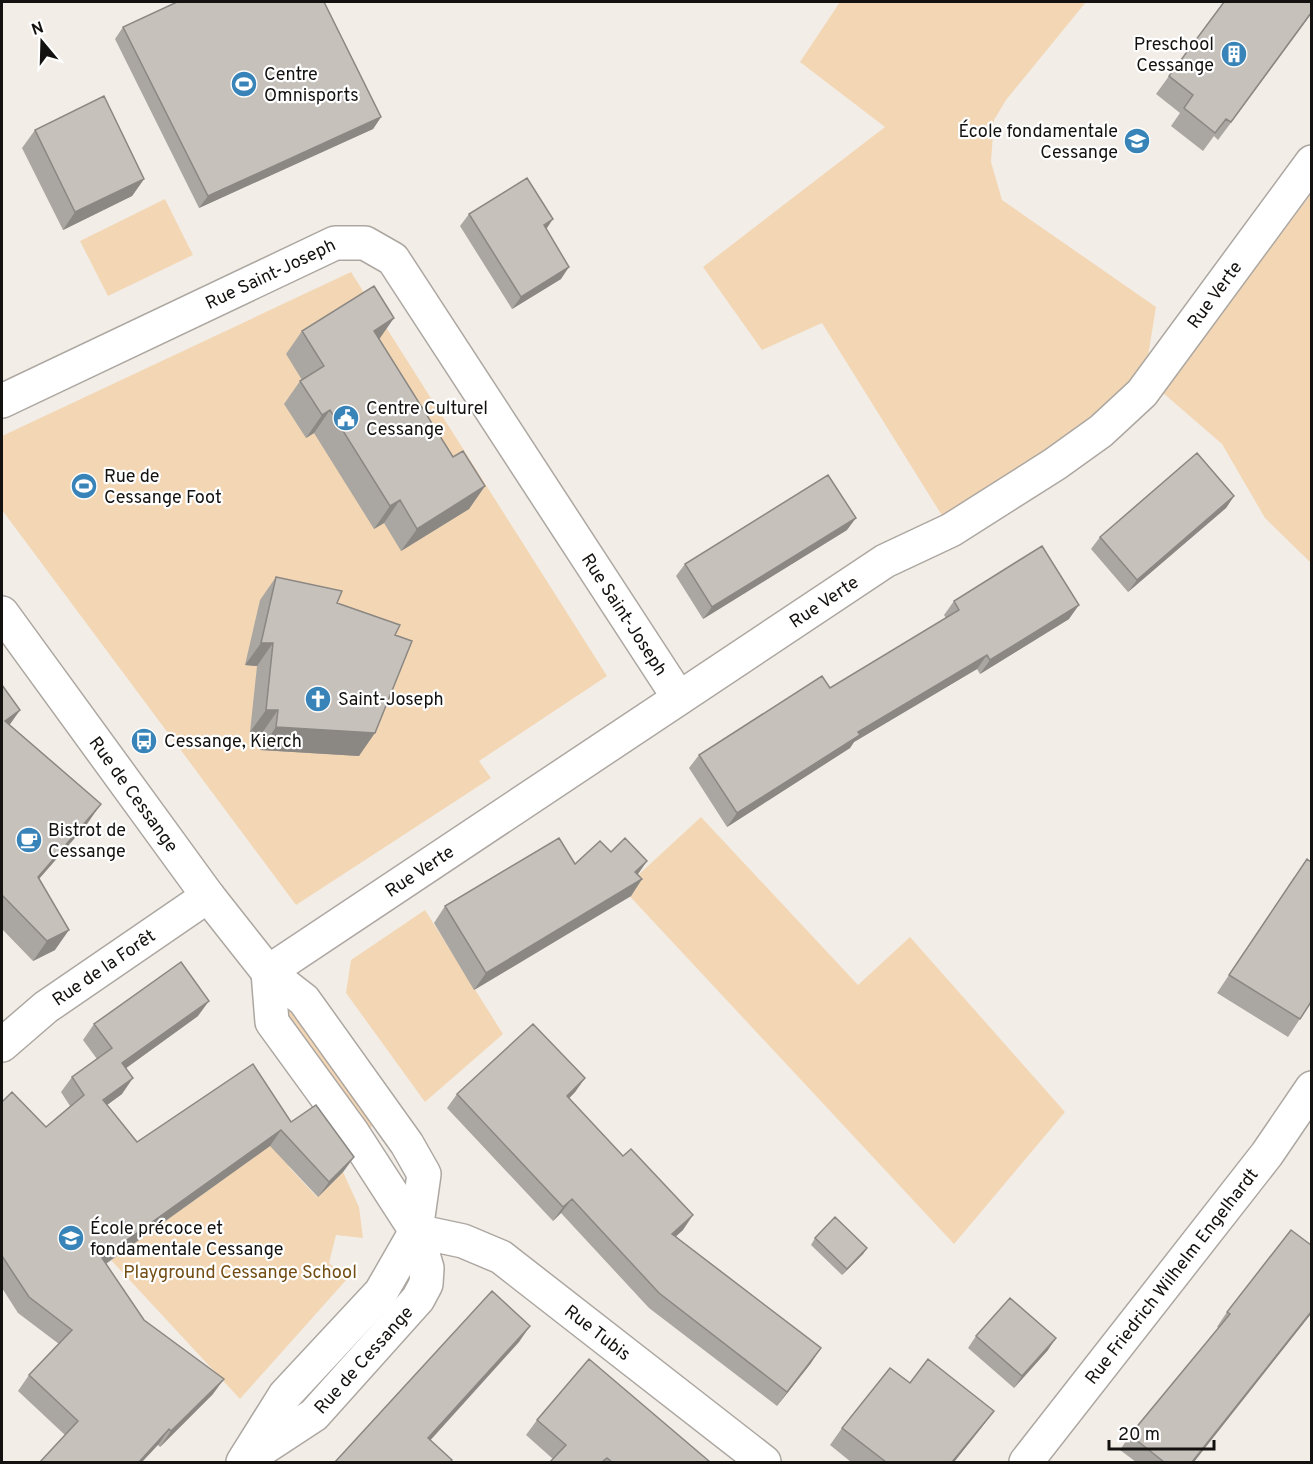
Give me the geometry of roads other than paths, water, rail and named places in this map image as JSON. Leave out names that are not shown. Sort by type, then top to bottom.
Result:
[{"type":"street","name":"Rue Verte","points":[[268,972],[885,561],[951,530],[1055,464],[1101,431],[1142,393],[1311,162]]},
{"type":"street","name":"Rue Saint-Joseph","points":[[2,401],[335,243],[365,243],[393,259],[679,698]]},
{"type":"street","name":"Rue de Cessange","points":[[2,614],[208,896],[268,972]]},
{"type":"street","name":"Rue de la Forêt","points":[[2,1045],[46,1007],[208,896]]},
{"type":"street","points":[[268,972],[272,1022],[352,1132],[416,1231]]},
{"type":"street","name":"Rue Friedrich Wilhelm Engelhardt","points":[[1026,1462],[1267,1154],[1311,1088]]},
{"type":"street","name":"Rue de Cessange","points":[[245,1461],[285,1395],[381,1292],[416,1231]]},
{"type":"street","name":"Rue Tubis","points":[[416,1231],[464,1241],[501,1257],[764,1462]]},
{"type":"place","name":"Preschool Cessange","points":[[1234,54]]},
{"type":"place","name":"Centre Omnisports","points":[[244,84]]},
{"type":"place","name":"École fondamentale Cessange","points":[[1137,141]]},
{"type":"place","name":"Centre Culturel Cessange","points":[[346,418]]},
{"type":"place","name":"Rue de Cessange Foot","points":[[84,486]]},
{"type":"place","name":"Saint-Joseph","points":[[318,699]]},
{"type":"place","name":"Cessange, Kierch","points":[[144,741]]},
{"type":"place","name":"Bistrot de Cessange","points":[[29,840]]},
{"type":"place","name":"École précoce et fondamentale Cessange","points":[[71,1238]]},
{"type":"park label","name":"Playground Cessange School","points":[[240,1272]]}]
